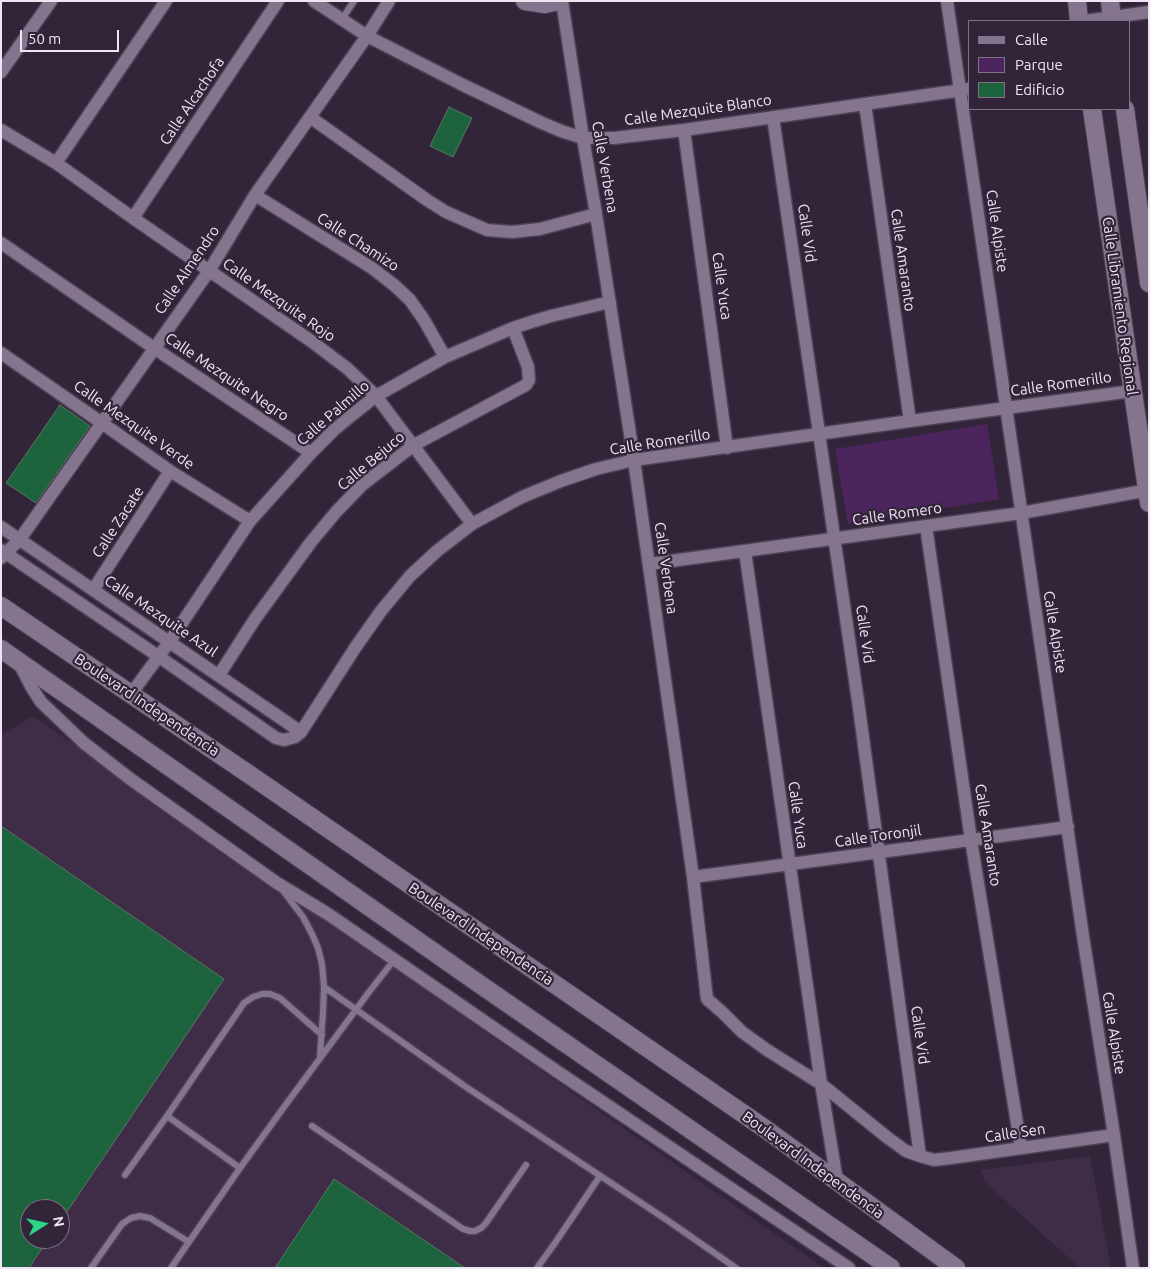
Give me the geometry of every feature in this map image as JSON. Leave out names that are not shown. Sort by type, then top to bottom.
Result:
[{"type":"main road","points":[[525,1],[545,4],[560,1]]},
{"type":"main road","points":[[1077,1],[1080,20]]},
{"type":"main road","name":"Calle Libramiento Regional","points":[[1092,110],[1148,495]]},
{"type":"main road","points":[[1125,110],[1149,283]]},
{"type":"main road","name":"Boulevard Independencia","points":[[1,606],[748,1117],[837,1181],[949,1266]]},
{"type":"main road","points":[[1,648],[486,988],[891,1268]]},
{"type":"street","points":[[1,72],[51,1]]},
{"type":"street","points":[[56,163],[166,1]]},
{"type":"street","name":"Calle Alcachofa","points":[[133,218],[278,1]]},
{"type":"street","name":"Calle Mezquite Blanco","points":[[314,1],[367,36],[461,84],[561,131],[583,138],[614,138],[684,130],[964,89]]},
{"type":"street","name":"Calle Almendro","points":[[3,554],[20,540],[209,271],[255,195],[367,36],[389,1]]},
{"type":"street","name":"Calle Verbena","points":[[560,1],[596,214],[634,460],[692,877],[707,1000],[742,1032],[821,1084]]},
{"type":"street","name":"Calle Alpiste","points":[[947,1],[964,89],[1021,513],[1133,1268]]},
{"type":"street","points":[[1088,20],[1111,13],[1149,12]]},
{"type":"street","name":"Calle Amaranto","points":[[864,104],[910,421]]},
{"type":"street","points":[[310,117],[427,200],[446,212],[487,230],[512,232],[540,229],[596,214]]},
{"type":"street","name":"Calle Vid","points":[[773,117],[835,539],[920,1156]]},
{"type":"street","name":"Calle Mezquite Rojo","points":[[1,130],[56,163],[311,341],[348,369],[376,396],[472,524]]},
{"type":"street","name":"Calle Yuca","points":[[684,130],[728,448]]},
{"type":"street","name":"Calle Chamizo","points":[[255,195],[372,268],[394,285],[410,300],[445,357]]},
{"type":"street","name":"Calle Mezquite Negro","points":[[1,243],[311,453]]},
{"type":"street","name":"Calle Palmillo","points":[[131,694],[170,641],[250,521],[334,430],[376,396],[445,357],[513,328],[551,316],[610,302]]},
{"type":"street","name":"Calle Bejuco","points":[[219,675],[255,619],[311,542],[362,485],[414,445],[526,385],[529,380],[528,368],[513,328]]},
{"type":"street","name":"Calle Mezquite Verde","points":[[1,353],[170,471],[250,521]]},
{"type":"street","name":"Calle Romerillo","points":[[301,732],[355,648],[381,611],[410,576],[430,557],[472,524],[522,496],[596,469],[634,460],[1132,391]]},
{"type":"street","name":"Calle Zacate","points":[[93,590],[170,471]]},
{"type":"street","name":"Calle Romero","points":[[649,564],[1148,495]]},
{"type":"street","name":"Calle Amaranto","points":[[926,526],[972,840],[1021,1148]]},
{"type":"street","name":"Calle Mezquite Azul","points":[[1,527],[301,732]]},
{"type":"street","name":"Calle Yuca","points":[[745,551],[821,1084],[837,1181]]},
{"type":"street","points":[[3,554],[158,656],[276,738],[289,739],[301,732]]},
{"type":"street","points":[[18,660],[41,702],[84,743],[129,778],[278,883],[328,914],[849,1268]]},
{"type":"street","name":"Calle Toronjil","points":[[692,877],[1068,827]]},
{"type":"street","points":[[821,1084],[888,1138],[906,1151],[920,1156]]},
{"type":"street","name":"Calle Sen","points":[[920,1156],[934,1160],[1114,1135]]},
{"type":"lane","points":[[342,20],[354,1]]},
{"type":"lane","points":[[278,883],[312,934],[322,964],[324,987],[320,1058]]},
{"type":"lane","points":[[171,1268],[240,1168],[394,960]]},
{"type":"lane","points":[[324,987],[466,1087],[736,1268]]},
{"type":"lane","points":[[125,1175],[244,1003],[262,994],[270,994],[280,998],[322,1035]]},
{"type":"lane","points":[[167,1116],[240,1168]]},
{"type":"lane","points":[[312,1126],[470,1232],[481,1228],[486,1223],[526,1165]]},
{"type":"lane","points":[[537,1268],[600,1176]]},
{"type":"lane","points":[[91,1268],[122,1224],[131,1218],[140,1216],[150,1218],[189,1242]]},
{"type":"shaded area","points":[[33,716],[824,1268],[1,1268],[1,735]]},
{"type":"shaded area","points":[[1090,1156],[1111,1268],[1080,1268],[984,1181],[981,1170]]},
{"type":"green space","points":[[987,424],[999,499],[848,524],[835,449]]},
{"type":"building","points":[[449,107],[472,118],[453,157],[430,146]]},
{"type":"building","points":[[60,405],[90,426],[36,503],[6,483]]},
{"type":"building","points":[[1,826],[224,979],[70,1207],[70,1199],[20,1199],[20,1249],[41,1249],[29,1268],[1,1268]]},
{"type":"building","points":[[334,1179],[465,1268],[275,1268]]}]
